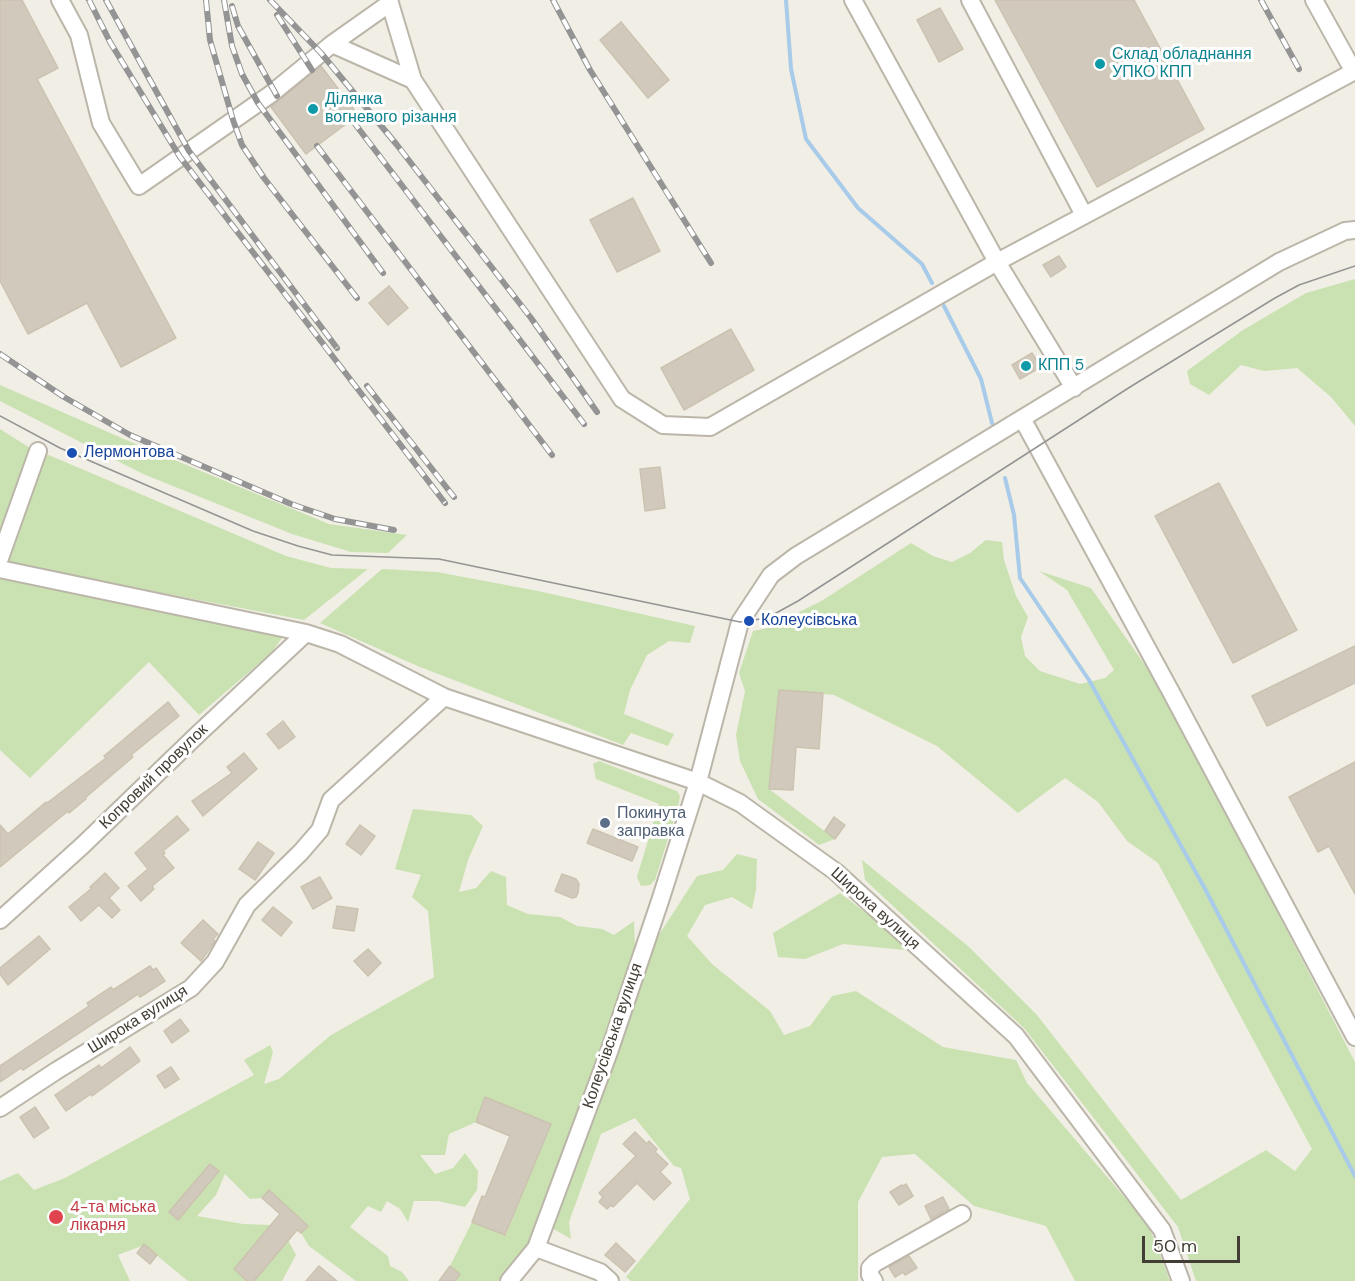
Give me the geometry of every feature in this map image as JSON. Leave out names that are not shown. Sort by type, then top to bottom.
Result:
[{"type":"street","points":[[60,0],[79,35],[101,123],[139,186],[271,93],[389,2],[413,80],[622,399],[663,425],[710,427],[997,262],[1354,72],[1314,0]]},
{"type":"street","points":[[853,0],[997,262],[1074,388]]},
{"type":"street","points":[[970,0],[1084,215]]},
{"type":"street","points":[[332,44],[413,80]]},
{"type":"street","name":"Колеусівська вулиця","points":[[509,1281],[536,1248],[609,1052],[698,782],[740,622],[771,575],[796,556],[1023,420],[1279,262],[1345,231],[1355,230]]},
{"type":"street","points":[[1023,420],[1355,1037]]},
{"type":"street","points":[[0,558],[38,451]]},
{"type":"street","name":"Широка вулиця","points":[[0,569],[306,633],[340,644],[444,697],[698,782],[740,803],[836,872],[1016,1036],[1162,1230],[1181,1281]]},
{"type":"street","name":"Копровий провулок","points":[[0,920],[84,845],[306,633]]},
{"type":"street","name":"Широка вулиця","points":[[0,1108],[191,988],[215,962],[247,905],[320,830],[332,800],[444,697]]},
{"type":"street","points":[[874,1281],[870,1275],[870,1268],[874,1263],[963,1214]]},
{"type":"street","points":[[536,1248],[600,1272],[610,1281]]},
{"type":"green space","points":[[1355,279],[1355,426],[1331,397],[1297,368],[1264,371],[1241,365],[1209,395],[1190,384],[1187,371],[1243,330],[1306,293]]},
{"type":"green space","points":[[0,385],[329,524],[407,535],[388,553],[351,552],[292,534],[143,474],[0,401]]},
{"type":"green space","points":[[0,429],[30,448],[0,530]]},
{"type":"green space","points":[[44,453],[286,556],[331,568],[368,569],[304,620],[4,563]]},
{"type":"green space","points":[[986,540],[1002,542],[1004,560],[1016,596],[1028,617],[1021,637],[1025,656],[1040,671],[1080,684],[1105,678],[1114,670],[1067,590],[1039,571],[1091,588],[1147,668],[1201,765],[1355,1062],[1355,1281],[1196,1281],[1178,1227],[1024,1028],[865,880],[862,860],[968,946],[1037,1015],[1181,1200],[1266,1150],[1295,1171],[1312,1149],[1158,863],[1127,841],[1098,802],[1065,778],[1018,813],[937,746],[834,695],[779,690],[769,789],[835,839],[819,845],[758,799],[740,761],[736,735],[745,691],[739,673],[753,631],[768,628],[823,600],[911,543],[933,556],[952,562],[970,553]]},
{"type":"green space","points":[[382,569],[437,572],[538,591],[695,626],[690,643],[669,641],[647,655],[630,690],[624,714],[674,734],[668,746],[631,733],[623,745],[420,667],[320,623]]},
{"type":"green space","points":[[0,578],[284,635],[272,652],[199,715],[149,662],[30,778],[0,750]]},
{"type":"green space","points":[[599,761],[677,791],[680,796],[655,880],[650,885],[641,886],[637,877],[659,804],[596,779],[593,764]]},
{"type":"green space","points":[[413,809],[471,815],[483,826],[468,860],[459,892],[476,888],[491,871],[506,877],[507,905],[528,914],[560,917],[577,926],[602,929],[614,935],[634,921],[635,948],[535,1235],[504,1281],[455,1281],[460,1274],[450,1266],[472,1222],[506,1235],[550,1124],[486,1097],[476,1122],[449,1134],[445,1155],[420,1155],[435,1174],[453,1168],[465,1153],[478,1171],[477,1190],[465,1207],[438,1201],[414,1201],[408,1222],[400,1209],[387,1201],[381,1212],[368,1206],[350,1227],[388,1256],[390,1266],[402,1272],[409,1281],[356,1281],[309,1246],[301,1233],[307,1225],[269,1190],[262,1198],[250,1199],[225,1174],[216,1195],[197,1216],[243,1224],[271,1225],[288,1240],[296,1255],[282,1281],[188,1281],[144,1245],[118,1255],[130,1281],[0,1281],[0,1181],[18,1173],[34,1190],[65,1178],[254,1075],[244,1060],[270,1045],[273,1052],[264,1084],[279,1079],[331,1035],[434,977],[428,911],[412,897],[421,875],[395,869]]},
{"type":"green space","points":[[737,854],[757,859],[756,890],[752,909],[732,897],[705,905],[687,936],[712,964],[770,1011],[784,1035],[810,1026],[832,996],[856,991],[943,1047],[1016,1060],[1027,1083],[1149,1226],[1170,1281],[1075,1281],[1046,1226],[974,1206],[915,1154],[882,1157],[858,1202],[858,1281],[631,1281],[626,1277],[690,1199],[681,1168],[674,1166],[635,1118],[601,1134],[569,1222],[571,1239],[552,1228],[655,941],[697,876],[723,870]]},
{"type":"green space","points":[[840,893],[916,951],[843,944],[805,959],[778,957],[773,933]]},
{"type":"building","points":[[0,0],[22,0],[58,68],[37,79],[176,338],[121,367],[87,303],[28,334],[0,281]]},
{"type":"building","name":"Склад обладнання УПКО КПП","points":[[995,0],[1134,0],[1204,129],[1097,187]]},
{"type":"building","points":[[940,8],[963,49],[939,62],[917,20]]},
{"type":"building","points":[[621,22],[669,80],[648,98],[600,40]]},
{"type":"building","name":"Ділянка вогневого різання","points":[[321,66],[358,115],[306,154],[271,107]]},
{"type":"building","points":[[633,198],[660,251],[617,272],[590,220]]},
{"type":"building","points":[[1059,256],[1066,267],[1051,277],[1043,265]]},
{"type":"building","points":[[389,286],[408,308],[388,325],[369,303]]},
{"type":"building","points":[[731,329],[754,370],[684,410],[661,368]]},
{"type":"building","name":"КПП 5","points":[[1032,353],[1041,367],[1020,379],[1012,365]]},
{"type":"building","points":[[660,467],[665,508],[645,511],[640,469]]},
{"type":"building","points":[[1219,483],[1297,630],[1233,663],[1155,516]]},
{"type":"building","points":[[1355,646],[1355,683],[1267,726],[1252,696]]},
{"type":"building","points":[[779,690],[823,693],[819,749],[796,747],[793,790],[769,789]]},
{"type":"building","points":[[168,702],[179,716],[131,755],[133,757],[86,799],[0,867],[0,825],[8,834],[46,802],[106,758],[104,756]]},
{"type":"building","points":[[283,721],[295,737],[279,749],[267,734]]},
{"type":"building","points":[[244,753],[257,769],[203,816],[192,801],[232,773],[227,767]]},
{"type":"building","points":[[1355,762],[1355,894],[1329,846],[1318,852],[1289,797]]},
{"type":"building","points":[[177,816],[189,830],[163,851],[165,853],[163,855],[174,868],[152,886],[154,889],[141,901],[128,886],[148,869],[135,853]]},
{"type":"building","points":[[834,817],[845,825],[835,839],[825,831]]},
{"type":"building","points":[[360,825],[375,836],[361,855],[346,844]]},
{"type":"building","points":[[593,829],[638,847],[632,861],[587,843]]},
{"type":"building","points":[[258,842],[274,853],[255,880],[239,869]]},
{"type":"building","points":[[105,873],[119,888],[109,898],[120,910],[112,918],[99,905],[81,921],[69,907],[92,888],[90,887]]},
{"type":"building","points":[[562,874],[576,879],[579,884],[576,897],[572,898],[555,891]]},
{"type":"building","points":[[320,877],[332,898],[313,909],[301,887]]},
{"type":"building","points":[[337,906],[358,909],[354,931],[333,928]]},
{"type":"building","points":[[273,907],[292,922],[281,936],[262,920]]},
{"type":"building","points":[[203,920],[218,934],[201,961],[181,943]]},
{"type":"building","points":[[39,936],[50,949],[8,985],[0,974],[0,968]]},
{"type":"building","points":[[368,949],[381,963],[368,976],[354,961]]},
{"type":"building","points":[[150,966],[153,970],[156,968],[165,981],[140,997],[138,994],[23,1070],[21,1068],[0,1082],[0,1066],[89,1006],[87,1003],[111,987],[113,990]]},
{"type":"building","points":[[180,1019],[189,1031],[172,1043],[164,1031]]},
{"type":"building","points":[[130,1047],[140,1061],[92,1096],[91,1094],[66,1111],[55,1095],[99,1065],[101,1068]]},
{"type":"building","points":[[171,1067],[179,1079],[165,1088],[157,1076]]},
{"type":"building","points":[[485,1097],[551,1124],[505,1235],[472,1222],[510,1136],[476,1122]]},
{"type":"building","points":[[35,1107],[49,1128],[34,1138],[20,1117]]},
{"type":"building","points":[[635,1132],[647,1144],[649,1141],[657,1149],[655,1152],[668,1164],[660,1172],[671,1183],[654,1200],[637,1183],[613,1207],[611,1205],[607,1209],[599,1202],[603,1197],[599,1193],[636,1156],[623,1144]]},
{"type":"building","points":[[210,1164],[219,1171],[178,1220],[169,1212]]},
{"type":"building","points":[[906,1184],[913,1196],[899,1205],[890,1192]]},
{"type":"building","points":[[269,1190],[308,1226],[301,1233],[297,1230],[254,1281],[247,1281],[234,1269],[280,1214],[262,1198]]},
{"type":"building","points":[[943,1197],[949,1209],[931,1219],[925,1206]]},
{"type":"building","points":[[616,1243],[635,1261],[625,1272],[605,1255]]},
{"type":"building","points":[[144,1244],[157,1255],[150,1264],[137,1253]]},
{"type":"building","points":[[909,1256],[917,1268],[905,1275],[903,1272],[895,1277],[889,1267]]},
{"type":"building","points":[[319,1266],[337,1281],[306,1281]]},
{"type":"building","points":[[450,1266],[460,1274],[455,1281],[439,1281]]},
{"type":"waterway","points":[[786,0],[791,69],[806,139],[858,208],[922,264],[932,283]]},
{"type":"waterway","points":[[944,306],[981,379],[992,423]]},
{"type":"waterway","points":[[1005,478],[1014,515],[1020,578],[1089,680],[1204,887],[1355,1176]]},
{"type":"tram line","points":[[0,416],[60,448],[253,531],[298,546],[332,555],[439,559],[740,622],[767,618],[798,601],[1130,387],[1275,298],[1299,285],[1355,266]]},
{"type":"railway","points":[[89,0],[110,42],[180,157],[445,503]]},
{"type":"railway","points":[[106,0],[189,151],[337,348]]},
{"type":"railway","points":[[206,0],[210,40],[242,145],[264,178],[357,298]]},
{"type":"railway","points":[[224,0],[232,46],[242,74],[258,103],[383,273]]},
{"type":"railway","points":[[270,0],[321,53],[397,145],[531,318],[597,412]]},
{"type":"railway","points":[[553,0],[590,70],[711,263]]},
{"type":"railway","points":[[1261,0],[1299,69]]},
{"type":"railway","points":[[232,6],[238,26],[277,96]]},
{"type":"railway","points":[[277,15],[312,70]]},
{"type":"railway","points":[[352,120],[584,424]]},
{"type":"railway","points":[[317,146],[552,455]]},
{"type":"railway","points":[[0,354],[64,397],[130,435],[291,504],[335,519],[394,530]]},
{"type":"railway","points":[[367,386],[454,497]]},
{"type":"place","name":"Склад обладнання УПКО КПП","points":[[1100,64]]},
{"type":"place","name":"Ділянка вогневого різання","points":[[313,109]]},
{"type":"place","name":"КПП 5","points":[[1026,366]]},
{"type":"place","name":"Лермонтова","points":[[72,453]]},
{"type":"place","name":"Колеусівська","points":[[749,621]]},
{"type":"place","name":"Покинута заправка","points":[[605,823]]},
{"type":"place","name":"4-та міська лікарня","points":[[56,1217]]}]
